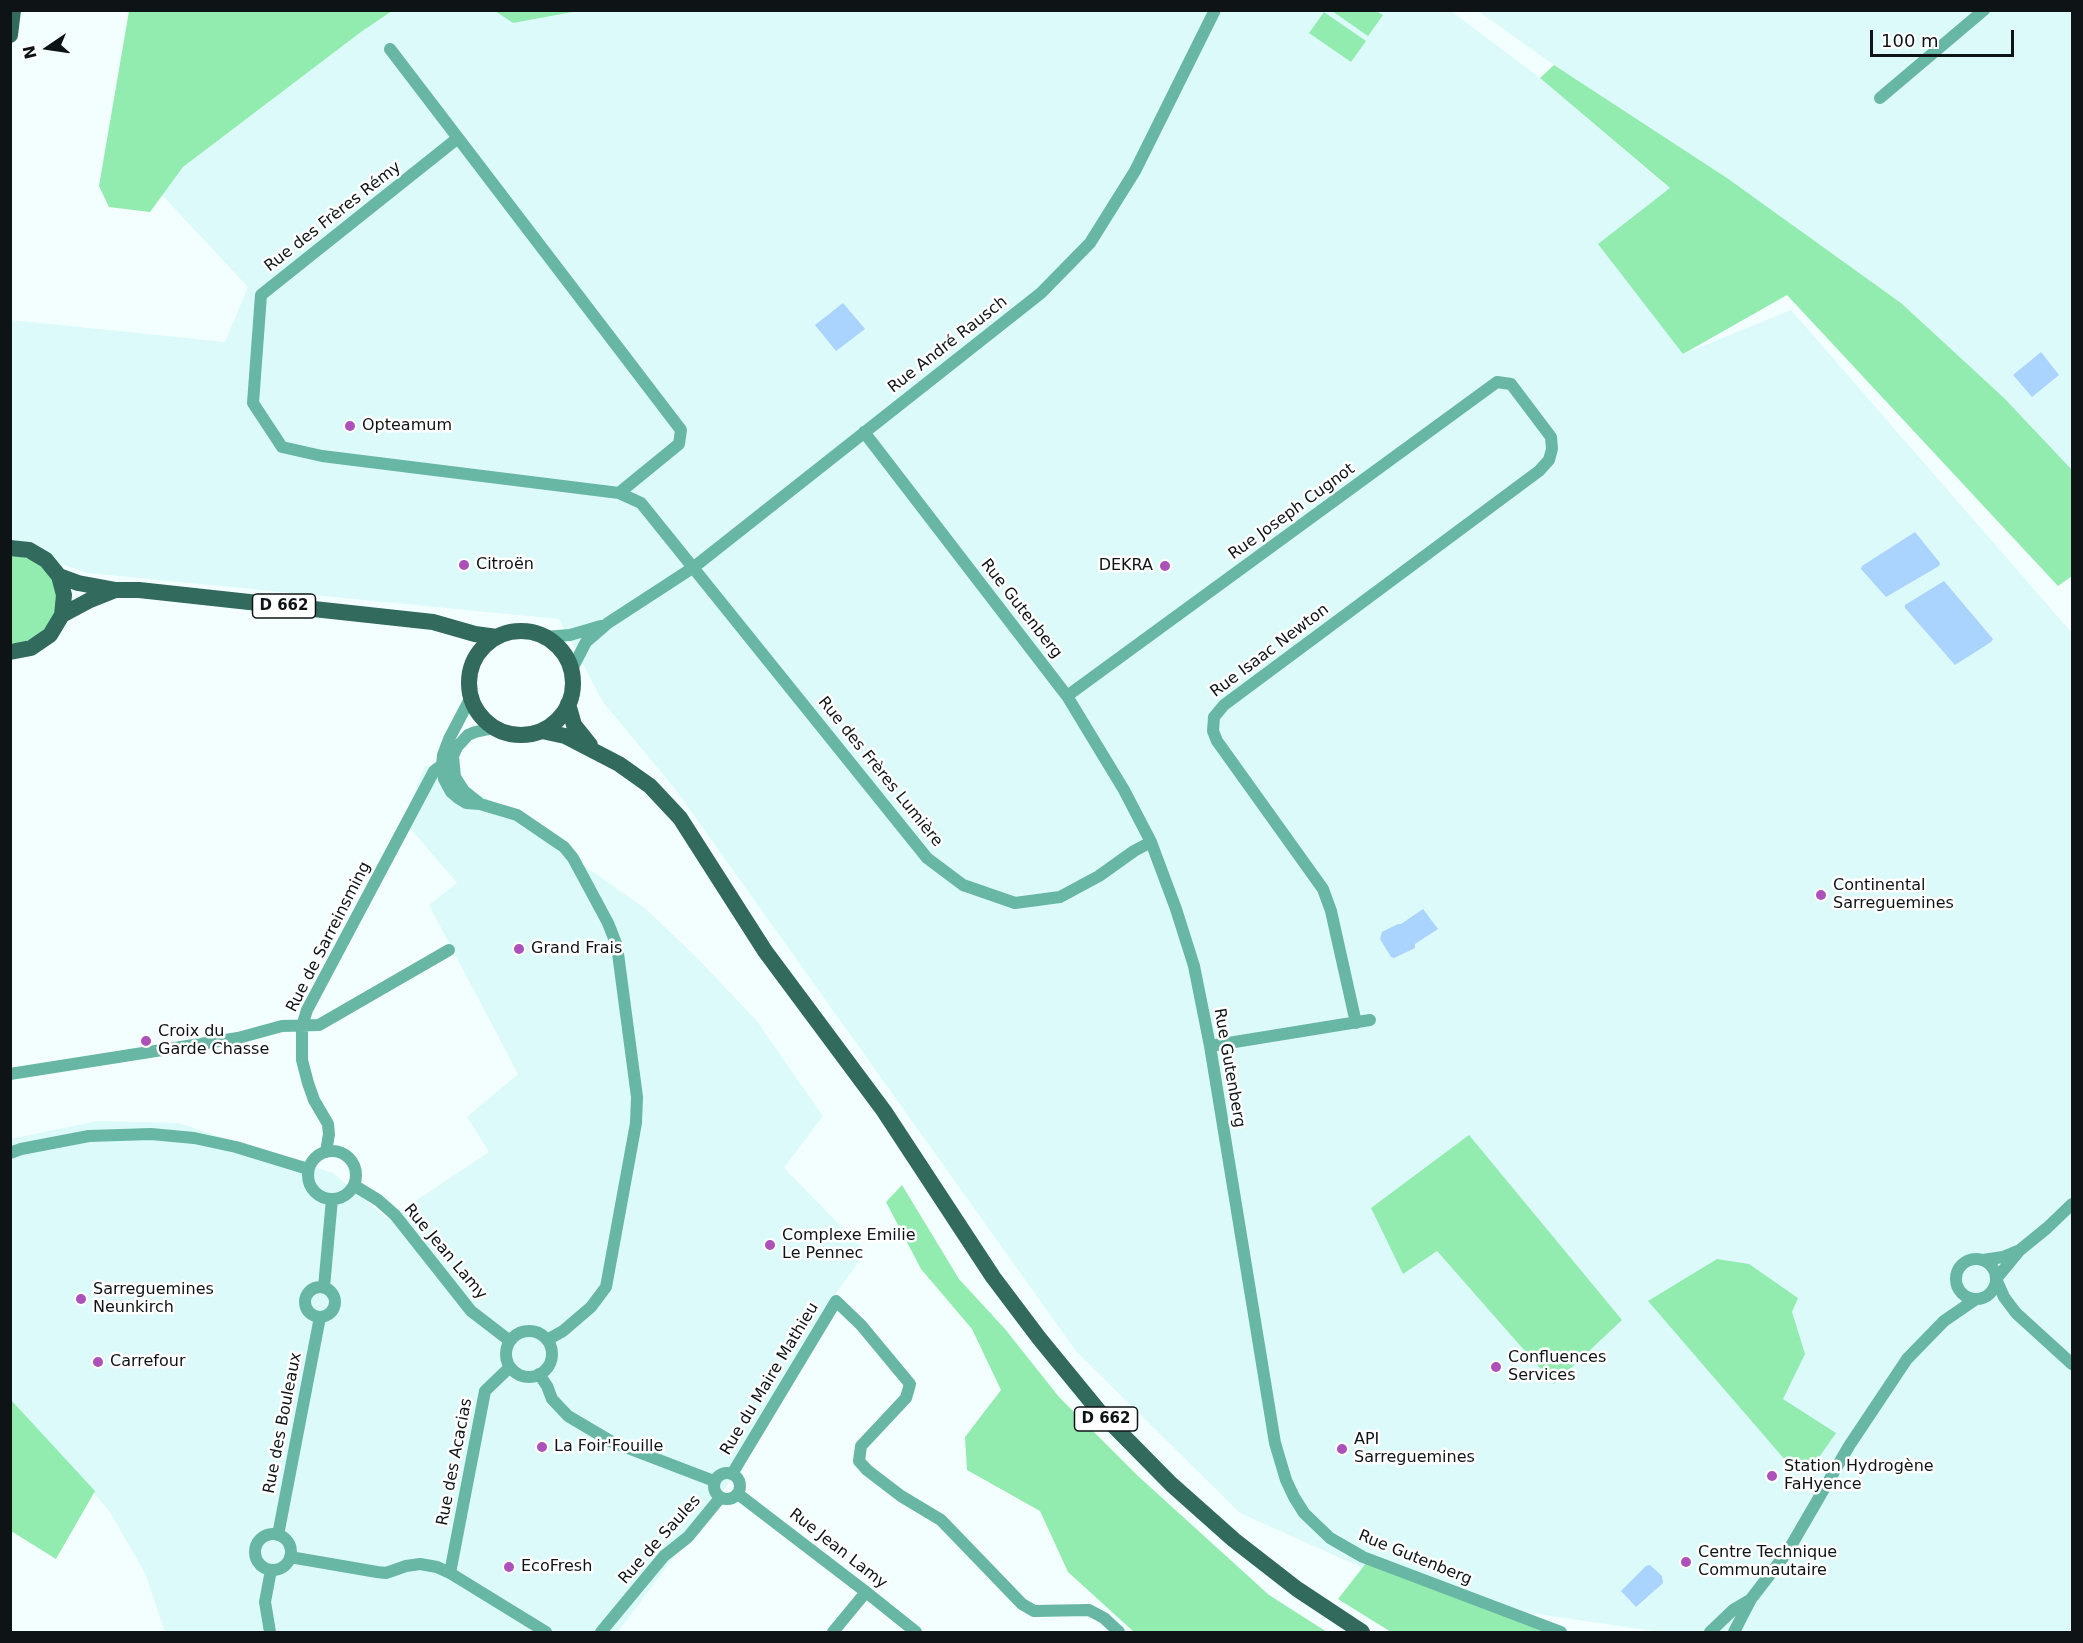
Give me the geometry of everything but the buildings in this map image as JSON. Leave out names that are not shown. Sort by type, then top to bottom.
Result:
[{"type":"main road","points":[[10,36],[14,10]]},
{"type":"main road","points":[[10,548],[29,550],[38,554],[53,567],[59,576],[64,595],[62,615],[50,635],[42,643],[31,648],[10,652]]},
{"type":"main road","name":"D 662","points":[[59,576],[78,583],[116,590],[139,590],[421,621],[497,637]]},
{"type":"main road","name":"D 662","points":[[62,615],[90,600],[116,590]]},
{"type":"main road","points":[[452,627],[466,645],[472,665]]},
{"type":"main road","points":[[526,632],[545,637],[561,651],[571,671],[572,693],[568,704],[558,720],[542,731],[530,735],[505,733],[494,728],[483,720],[471,697],[469,686],[472,665],[482,648],[497,637],[526,632]]},
{"type":"main road","name":"D 662","points":[[568,704],[574,725],[595,750]]},
{"type":"main road","name":"D 662","points":[[542,731],[565,736],[619,764],[650,786],[680,818],[765,951],[884,1111],[993,1277],[1065,1371],[1138,1452],[1206,1516],[1297,1589],[1362,1632]]},
{"type":"street","name":"Rue André Rausch","points":[[571,671],[586,642],[608,623],[694,567],[1041,293],[1090,243],[1135,171],[1215,10]]},
{"type":"street","points":[[1880,98],[1984,10]]},
{"type":"street","points":[[390,49],[681,430],[679,444],[619,493]]},
{"type":"street","name":"Rue des Frères Rémy","points":[[458,138],[261,295],[254,403],[282,447],[322,456],[619,493],[641,503],[694,567]]},
{"type":"street","name":"Rue Joseph Cugnot","points":[[1067,696],[1497,382],[1511,384],[1531,410]]},
{"type":"street","name":"Rue Isaac Newton","points":[[1356,1023],[1331,911],[1323,889],[1217,741],[1213,731],[1214,717],[1224,705],[1539,471],[1550,460],[1551,437],[1531,410]]},
{"type":"street","name":"Rue Gutenberg","points":[[864,432],[1067,696],[1124,790],[1151,843],[1176,909],[1194,966],[1210,1046],[1275,1443],[1286,1480],[1294,1497],[1314,1524],[1345,1548],[1363,1557],[1561,1632]]},
{"type":"street","name":"Rue des Frères Lumière","points":[[694,567],[927,858],[963,885],[1015,903],[1060,897],[1099,876],[1134,851],[1151,843]]},
{"type":"street","name":"Rue André Rausch","points":[[545,637],[577,634],[608,623]]},
{"type":"street","name":"Rue de Sarreinsming","points":[[10,1074],[238,1038],[282,1026],[302,1026],[307,1010],[434,771],[442,765],[449,739],[471,697]]},
{"type":"street","points":[[480,804],[460,786],[454,777],[453,756],[457,747],[468,735],[494,728]]},
{"type":"street","points":[[442,765],[444,779],[452,792],[466,803],[480,804],[517,814],[564,847],[573,858],[608,923],[617,946],[637,1097],[636,1123],[606,1287],[591,1307],[563,1331],[547,1340]]},
{"type":"street","points":[[326,1152],[329,1134],[327,1124],[314,1100],[302,1060],[302,1026],[319,1025],[449,950]]},
{"type":"street","points":[[1210,1046],[1370,1020]]},
{"type":"street","points":[[10,1153],[88,1136],[151,1134],[194,1138],[236,1147],[308,1170]]},
{"type":"street","points":[[326,1152],[341,1152],[354,1162],[357,1171],[355,1186],[343,1197],[332,1199],[317,1194],[312,1189],[308,1170],[313,1159],[326,1152]]},
{"type":"street","name":"Rue Jean Lamy","points":[[355,1186],[378,1200],[395,1215],[471,1311],[510,1341]]},
{"type":"street","name":"Rue des Bouleaux","points":[[278,1535],[320,1317],[328,1315],[335,1304],[332,1292],[324,1287],[332,1199]]},
{"type":"street","points":[[1734,1632],[1751,1599],[1788,1551],[1849,1446],[1907,1359],[1944,1321],[1992,1291],[1996,1279],[2020,1250],[2073,1204]]},
{"type":"street","points":[[1944,1321],[1954,1303],[1957,1272],[1965,1262],[2003,1257],[2020,1250]]},
{"type":"street","points":[[1983,1260],[1993,1268],[2004,1297],[2016,1313],[2073,1364]]},
{"type":"street","points":[[1957,1285],[1964,1295],[1997,1302],[2016,1313]]},
{"type":"street","points":[[320,1317],[308,1311],[305,1298],[314,1288],[324,1287]]},
{"type":"street","name":"Rue du Maire Mathieu","points":[[732,1474],[836,1301],[861,1325],[910,1384],[906,1398],[861,1446],[859,1461],[901,1496],[941,1521],[1022,1604],[1034,1611],[1089,1610],[1104,1618],[1119,1632]]},
{"type":"street","points":[[530,1330],[539,1333],[547,1340],[551,1348],[551,1358],[547,1367],[539,1374],[530,1377],[522,1376],[510,1367],[506,1356],[510,1341],[521,1332],[530,1330]]},
{"type":"street","name":"Rue des Acacias","points":[[450,1573],[485,1392],[510,1367]]},
{"type":"street","points":[[539,1374],[552,1399],[568,1416],[612,1442],[714,1481]]},
{"type":"street","points":[[727,1472],[732,1474],[738,1478],[740,1486],[738,1494],[726,1500],[720,1498],[713,1488],[714,1481],[718,1475],[727,1472]]},
{"type":"street","name":"Rue Jean Lamy","points":[[738,1494],[916,1632]]},
{"type":"street","name":"Rue de Saules","points":[[601,1632],[664,1556],[688,1536],[720,1498]]},
{"type":"street","points":[[278,1535],[287,1540],[290,1545],[291,1557],[284,1566],[271,1570],[260,1564],[256,1549],[266,1536],[278,1535]]},
{"type":"street","points":[[291,1557],[386,1573],[420,1564],[437,1567],[546,1632]]},
{"type":"street","points":[[270,1632],[265,1602],[271,1570]]},
{"type":"street","points":[[833,1632],[866,1592]]},
{"type":"street","points":[[1710,1632],[1733,1610],[1751,1599]]},
{"type":"shaded area","points":[[578,10],[1451,11],[1540,78],[1670,189],[1683,354],[1791,310],[2072,633],[2072,1632],[1660,1632],[1430,1598],[1240,1513],[1076,1351],[675,789],[603,702],[559,619],[88,573],[11,547],[11,320],[225,342],[248,287],[162,195],[183,167],[392,11],[495,11],[513,23]]},
{"type":"shaded area","points":[[1478,11],[2072,11],[2072,504],[1901,303],[1727,178],[1554,65]]},
{"type":"shaded area","points":[[425,765],[517,815],[646,909],[756,1020],[823,1116],[784,1168],[866,1252],[833,1297],[729,1483],[618,1632],[165,1632],[146,1575],[110,1512],[11,1400],[10,1139],[98,1121],[178,1123],[333,1173],[388,1219],[489,1152],[467,1117],[518,1074],[429,905],[457,883],[404,821]]},
{"type":"green space","points":[[129,10],[392,11],[183,167],[150,212],[109,207],[99,186]]},
{"type":"green space","points":[[578,10],[513,23],[495,11]]},
{"type":"green space","points":[[1332,11],[1376,11],[1383,15],[1368,36]]},
{"type":"green space","points":[[1324,12],[1366,41],[1351,62],[1309,33]]},
{"type":"green space","points":[[1554,65],[1727,178],[1901,303],[2004,398],[2072,470],[2072,576],[2058,586],[1787,295],[1683,354],[1598,244],[1670,188],[1540,78]]},
{"type":"green space","points":[[11,554],[37,561],[50,574],[56,591],[56,610],[48,626],[34,638],[18,644],[11,643]]},
{"type":"green space","points":[[1469,1135],[1622,1320],[1554,1384],[1437,1251],[1403,1274],[1371,1208]]},
{"type":"green space","points":[[902,1185],[959,1279],[1005,1329],[1059,1397],[1138,1476],[1269,1595],[1327,1632],[1134,1632],[1068,1572],[1040,1511],[967,1470],[965,1437],[1001,1390],[972,1329],[921,1269],[886,1202]]},
{"type":"green space","points":[[1717,1259],[1749,1264],[1798,1298],[1792,1312],[1805,1354],[1783,1399],[1836,1433],[1815,1463],[1792,1468],[1648,1301]]},
{"type":"green space","points":[[11,1400],[95,1491],[56,1559],[11,1531]]},
{"type":"green space","points":[[1367,1562],[1552,1632],[1391,1632],[1338,1599]]},
{"type":"water","points":[[843,303],[865,329],[836,351],[815,325]]},
{"type":"water","points":[[2041,352],[2059,375],[2032,397],[2013,375]]},
{"type":"water","points":[[1915,532],[1940,563],[1939,566],[1886,597],[1861,569],[1862,566]]},
{"type":"water","points":[[1944,581],[1993,639],[1955,665],[1905,608],[1905,605]]},
{"type":"water","points":[[1423,909],[1438,929],[1415,944],[1415,948],[1394,958],[1391,957],[1380,939],[1382,932],[1401,924]]},
{"type":"water","points":[[1650,1565],[1662,1576],[1663,1583],[1636,1607],[1621,1591],[1646,1566]]},
{"type":"place","name":"Opteamum","points":[[350,426]]},
{"type":"place","name":"Citroën","points":[[464,565]]},
{"type":"place","name":"DEKRA","points":[[1165,566]]},
{"type":"place","name":"Continental Sarreguemines","points":[[1821,895]]},
{"type":"place","name":"Grand Frais","points":[[519,949]]},
{"type":"place","name":"Croix du Garde Chasse","points":[[146,1041]]},
{"type":"place","name":"Complexe Emilie Le Pennec","points":[[770,1245]]},
{"type":"place","name":"Sarreguemines Neunkirch","points":[[81,1299]]},
{"type":"place","name":"Carrefour","points":[[98,1362]]},
{"type":"place","name":"Confluences Services","points":[[1496,1367]]},
{"type":"place","name":"La Foir'Fouille","points":[[542,1447]]},
{"type":"place","name":"API Sarreguemines","points":[[1342,1449]]},
{"type":"place","name":"Station Hydrogène FaHyence","points":[[1772,1476]]},
{"type":"place","name":"Centre Technique Communautaire","points":[[1686,1562]]},
{"type":"place","name":"EcoFresh","points":[[509,1567]]}]
